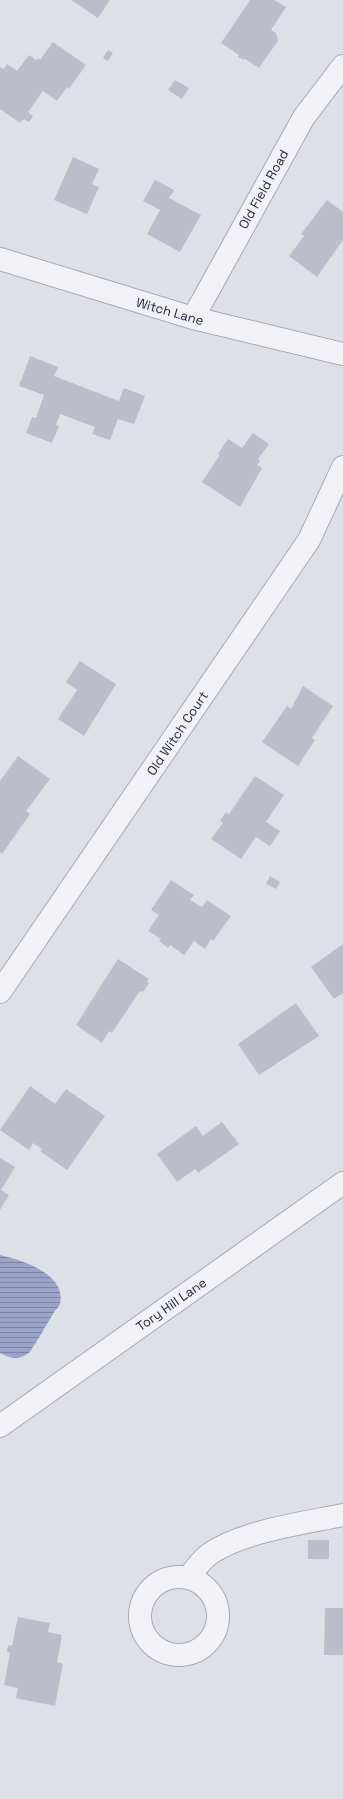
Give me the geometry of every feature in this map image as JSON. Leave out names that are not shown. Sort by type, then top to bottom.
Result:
[{"type":"street","name":"Old Field Road","points":[[193,318],[304,117],[343,66]]},
{"type":"street","name":"Witch Lane","points":[[0,259],[193,318],[343,354]]},
{"type":"street","name":"Old Witch Court","points":[[0,992],[309,540],[343,467]]},
{"type":"street","name":"Tory Hill Lane","points":[[0,1426],[343,1183]]},
{"type":"street","points":[[188,1578],[195,1568],[211,1553],[239,1539],[343,1515]]},
{"type":"water","points":[[0,1255],[20,1261],[41,1270],[57,1284],[60,1293],[60,1304],[29,1353],[18,1358],[8,1357],[0,1353]]},
{"type":"building","points":[[71,0],[110,0],[98,18]]},
{"type":"building","points":[[250,0],[274,0],[286,7],[271,30],[276,33],[278,41],[259,68],[245,59],[244,60],[238,57],[239,55],[221,43]]},
{"type":"building","points":[[53,42],[86,65],[69,89],[67,87],[57,101],[43,91],[28,112],[33,116],[29,122],[24,119],[20,123],[0,109],[0,67],[4,69],[7,64],[17,71],[29,55],[36,60],[38,58],[40,60]]},
{"type":"building","points":[[108,50],[113,53],[108,61],[103,58]]},
{"type":"building","points":[[175,80],[189,88],[182,99],[168,90]]},
{"type":"building","points":[[73,157],[99,169],[92,184],[99,187],[87,214],[54,200]]},
{"type":"building","points":[[155,180],[174,190],[169,198],[201,215],[180,252],[147,234],[160,210],[143,201]]},
{"type":"building","points":[[327,200],[343,212],[343,240],[317,277],[289,256],[304,236],[301,234]]},
{"type":"building","points":[[30,356],[58,367],[54,376],[119,401],[124,388],[145,396],[134,424],[118,419],[110,440],[92,434],[95,427],[60,414],[56,425],[59,426],[52,443],[26,433],[32,417],[36,418],[44,395],[19,386]]},
{"type":"building","points":[[253,433],[269,444],[258,459],[260,461],[257,465],[262,468],[240,507],[202,482],[220,455],[218,454],[228,439],[242,448]]},
{"type":"building","points":[[80,661],[116,684],[84,736],[58,719],[77,690],[66,682]]},
{"type":"building","points":[[303,686],[333,706],[312,738],[315,740],[298,766],[262,742],[287,706],[291,709]]},
{"type":"building","points":[[18,756],[50,779],[26,811],[30,814],[2,854],[0,852],[0,781]]},
{"type":"building","points":[[255,776],[284,795],[266,822],[280,831],[270,846],[256,837],[241,859],[211,839],[223,823],[220,821],[226,812],[229,814]]},
{"type":"building","points":[[270,876],[280,882],[276,889],[266,884]]},
{"type":"building","points":[[171,880],[194,895],[190,900],[202,907],[207,900],[231,916],[213,941],[211,939],[205,949],[194,941],[184,955],[170,945],[168,948],[159,941],[161,939],[148,931],[159,915],[151,910]]},
{"type":"building","points":[[343,944],[343,993],[334,999],[311,967]]},
{"type":"building","points":[[118,959],[149,979],[147,981],[149,983],[143,992],[140,991],[112,1033],[109,1031],[102,1043],[76,1025]]},
{"type":"building","points":[[296,1003],[319,1036],[259,1075],[238,1044]]},
{"type":"building","points":[[30,1086],[55,1104],[66,1089],[105,1116],[67,1170],[40,1151],[42,1149],[33,1143],[29,1150],[0,1130]]},
{"type":"building","points":[[222,1122],[239,1144],[198,1173],[195,1169],[177,1182],[157,1154],[196,1126],[203,1136]]},
{"type":"building","points":[[0,1158],[15,1167],[1,1190],[9,1195],[0,1210]]},
{"type":"building","points":[[308,1540],[329,1540],[329,1559],[308,1559]]},
{"type":"building","points":[[325,1608],[343,1608],[343,1655],[324,1655]]},
{"type":"building","points":[[18,1617],[50,1623],[48,1632],[62,1635],[57,1662],[63,1664],[55,1706],[16,1698],[18,1688],[4,1685],[10,1653],[7,1652],[8,1645],[12,1646]]}]
